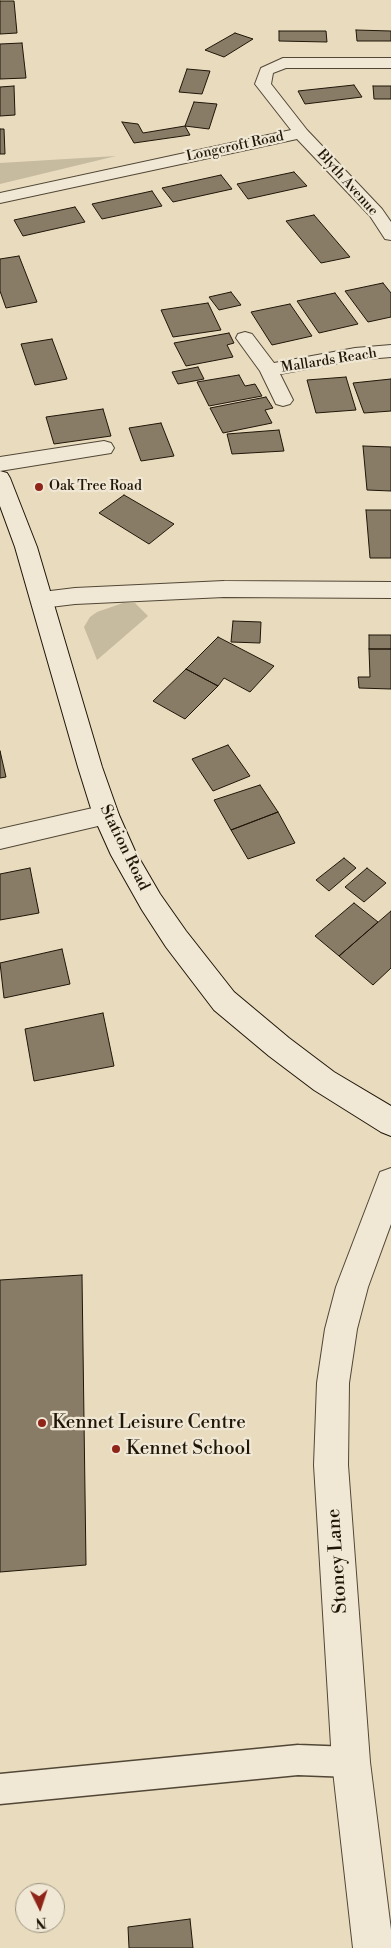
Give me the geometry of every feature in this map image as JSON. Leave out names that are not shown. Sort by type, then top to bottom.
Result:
[{"type":"street","name":"Longcroft Road","points":[[0,198],[301,133],[263,84],[266,72],[283,63],[391,63]]},
{"type":"street","name":"Blyth Avenue","points":[[301,133],[376,213],[391,235]]},
{"type":"street","points":[[245,338],[269,370]]},
{"type":"street","name":"Mallards Reach","points":[[283,400],[269,370],[355,354],[391,351]]},
{"type":"street","points":[[0,464],[104,448]]},
{"type":"street","name":"Station Road","points":[[0,478],[20,531],[42,600],[90,767],[106,815],[124,854],[151,902],[176,939],[224,1001],[279,1047],[324,1081],[391,1122]]},
{"type":"street","points":[[42,600],[74,596],[224,589],[391,590]]},
{"type":"street","points":[[0,839],[106,815]]},
{"type":"street","name":"Stoney Lane","points":[[373,1948],[351,1762],[331,1464],[333,1383],[341,1329],[352,1287],[391,1182]]},
{"type":"lane","points":[[0,1789],[298,1760],[351,1762]]},
{"type":"shaded area","points":[[116,156],[0,184],[0,163]]},
{"type":"shaded area","points":[[123,603],[135,603],[148,616],[97,660],[84,627],[90,617],[97,612]]},
{"type":"building","points":[[0,1],[14,1],[17,33],[0,34]]},
{"type":"building","points":[[356,30],[391,31],[391,41],[357,41]]},
{"type":"building","points":[[279,31],[326,31],[327,42],[279,41]]},
{"type":"building","points":[[235,33],[253,39],[224,57],[205,50]]},
{"type":"building","points":[[22,43],[26,78],[0,79],[0,44]]},
{"type":"building","points":[[187,69],[210,71],[202,94],[179,92]]},
{"type":"building","points":[[354,85],[362,97],[305,104],[298,91]]},
{"type":"building","points":[[14,86],[15,115],[0,116],[0,87]]},
{"type":"building","points":[[373,86],[391,86],[391,99],[374,99]]},
{"type":"building","points":[[194,102],[217,104],[209,129],[185,126]]},
{"type":"building","points":[[122,122],[138,124],[143,133],[185,126],[190,135],[134,143]]},
{"type":"building","points":[[0,129],[4,129],[5,154],[0,154]]},
{"type":"building","points":[[294,172],[307,186],[248,199],[237,184]]},
{"type":"building","points":[[221,175],[232,189],[173,202],[162,188]]},
{"type":"building","points":[[152,191],[162,206],[102,219],[92,204]]},
{"type":"building","points":[[75,207],[85,222],[23,236],[14,220]]},
{"type":"building","points":[[314,215],[350,257],[321,263],[286,221]]},
{"type":"building","points":[[19,256],[37,302],[6,308],[0,291],[0,259]]},
{"type":"building","points":[[383,283],[391,293],[391,317],[368,322],[345,291]]},
{"type":"building","points":[[231,292],[241,305],[219,310],[209,297]]},
{"type":"building","points":[[335,293],[358,324],[319,333],[297,301]]},
{"type":"building","points":[[208,303],[221,330],[173,337],[161,310]]},
{"type":"building","points":[[290,304],[312,336],[272,345],[251,312]]},
{"type":"building","points":[[229,333],[234,343],[227,345],[233,357],[186,366],[174,343]]},
{"type":"building","points":[[52,339],[67,379],[35,385],[21,344]]},
{"type":"building","points":[[198,367],[204,379],[178,384],[172,372]]},
{"type":"building","points":[[239,375],[245,386],[255,384],[262,396],[209,406],[197,382]]},
{"type":"building","points":[[346,377],[356,410],[316,413],[307,380]]},
{"type":"building","points":[[391,379],[391,411],[364,413],[353,383]]},
{"type":"building","points":[[266,397],[273,408],[265,410],[272,423],[223,433],[210,408]]},
{"type":"building","points":[[103,409],[111,436],[54,444],[46,417]]},
{"type":"building","points":[[161,423],[174,456],[141,461],[129,428]]},
{"type":"building","points":[[279,430],[284,451],[232,454],[227,434]]},
{"type":"building","points":[[363,446],[391,447],[391,491],[367,490]]},
{"type":"building","points":[[124,495],[174,524],[149,544],[99,513]]},
{"type":"building","points":[[366,510],[391,510],[391,558],[370,558]]},
{"type":"building","points":[[233,621],[261,622],[260,643],[231,642]]},
{"type":"building","points":[[369,635],[391,635],[391,649],[369,649]]},
{"type":"building","points":[[218,637],[274,666],[250,692],[224,678],[218,686],[186,669]]},
{"type":"building","points":[[369,649],[391,649],[391,689],[359,688],[358,677],[370,677]]},
{"type":"building","points":[[186,669],[218,686],[185,719],[153,701]]},
{"type":"building","points":[[228,745],[250,776],[213,791],[192,759]]},
{"type":"building","points":[[0,751],[6,777],[0,778]]},
{"type":"building","points":[[260,785],[278,812],[231,830],[214,800]]},
{"type":"building","points":[[278,812],[295,843],[248,859],[231,830]]},
{"type":"building","points":[[344,858],[356,868],[329,891],[316,880]]},
{"type":"building","points":[[30,868],[39,913],[0,920],[0,874]]},
{"type":"building","points":[[367,868],[386,883],[364,902],[345,887]]},
{"type":"building","points":[[354,903],[378,922],[339,956],[315,936]]},
{"type":"building","points":[[391,911],[391,968],[373,985],[339,956]]},
{"type":"building","points":[[62,949],[70,984],[4,998],[0,963]]},
{"type":"building","points":[[103,1013],[114,1066],[34,1081],[25,1029]]},
{"type":"building","name":"Kennet Leisure Centre","points":[[82,1275],[86,1565],[0,1572],[0,1280]]},
{"type":"building","points":[[190,1919],[193,1948],[129,1948],[128,1927]]},
{"type":"place","name":"Oak Tree Road","points":[[39,487]]},
{"type":"place","name":"Kennet Leisure Centre","points":[[42,1423]]},
{"type":"place","name":"Kennet School","points":[[116,1449]]}]
